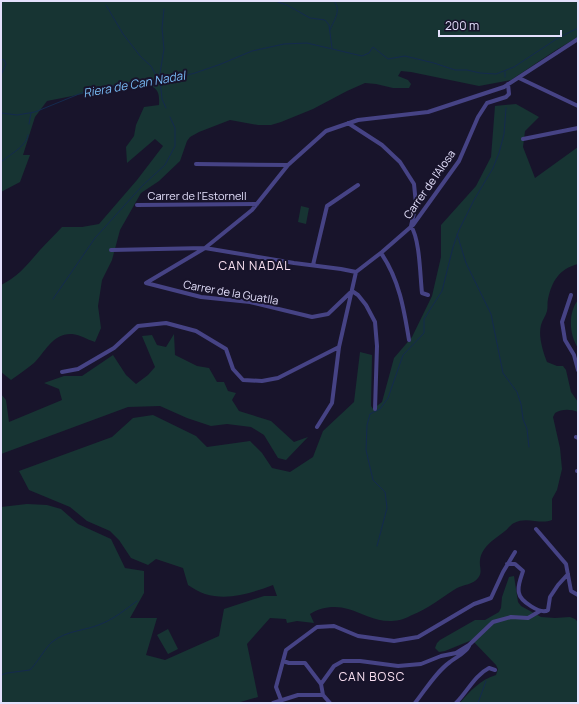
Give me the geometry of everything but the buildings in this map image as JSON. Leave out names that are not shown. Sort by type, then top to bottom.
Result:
[{"type":"street","points":[[206,248],[252,210],[288,165],[326,131],[358,120],[428,112],[504,87],[578,39]]},
{"type":"street","points":[[519,78],[578,106]]},
{"type":"street","name":"Carrer de l'Alosa","points":[[356,272],[381,254],[411,226],[458,161],[478,117],[488,103],[506,97],[509,94],[508,84]]},
{"type":"street","points":[[348,123],[382,145],[400,162],[414,184],[416,204],[411,226],[415,233],[417,242],[422,293],[428,295]]},
{"type":"street","points":[[523,140],[578,128]]},
{"type":"street","points":[[196,164],[288,165]]},
{"type":"street","points":[[314,265],[326,206],[358,185]]},
{"type":"street","name":"Carrer de l'Estornell","points":[[137,205],[257,204]]},
{"type":"street","points":[[111,250],[206,248],[341,268],[356,272],[338,347],[332,403],[318,426]]},
{"type":"street","name":"Carrer de la Guatlla","points":[[206,248],[146,283],[201,297],[250,302],[312,317],[328,314],[352,291]]},
{"type":"street","points":[[381,254],[388,263],[403,305],[409,340]]},
{"type":"street","points":[[352,291],[358,295],[366,305],[375,322],[377,346],[375,409]]},
{"type":"street","points":[[571,295],[562,322],[565,340],[574,355],[578,370]]},
{"type":"street","points":[[62,372],[78,370],[114,348],[138,326],[166,323],[196,331],[226,349],[232,369],[243,380],[262,381],[278,378],[338,347]]},
{"type":"street","points":[[536,529],[566,564],[571,591],[578,595]]},
{"type":"street","points":[[281,700],[276,687],[286,650],[317,628],[334,626],[358,636],[394,641],[418,637],[474,604],[491,598],[507,564],[515,552]]},
{"type":"street","points":[[507,564],[515,564],[523,571],[519,585],[519,594],[524,601],[540,611],[546,612],[548,610],[550,597],[568,574]]},
{"type":"street","points":[[415,703],[449,662],[467,650],[470,647],[469,646],[493,622],[511,617],[528,618],[540,611]]},
{"type":"street","points":[[321,684],[334,666],[343,661],[360,661],[398,666],[421,664],[441,656],[456,653],[469,646]]},
{"type":"street","points":[[283,661],[289,663],[305,663],[321,684],[323,695],[330,703]]},
{"type":"street","points":[[456,703],[482,671],[488,668],[495,670]]},
{"type":"street","points":[[273,703],[298,695],[323,695]]},
{"type":"green space","points":[[1,1],[578,1],[578,37],[511,80],[479,86],[401,71],[398,76],[408,80],[411,84],[409,88],[393,88],[365,83],[313,109],[281,122],[271,125],[258,125],[230,120],[190,137],[187,141],[180,161],[159,181],[141,193],[120,230],[112,260],[102,280],[98,306],[101,328],[95,342],[72,334],[60,337],[50,344],[34,363],[11,380],[1,372],[1,285],[13,278],[22,270],[62,227],[82,227],[99,224],[137,180],[163,146],[155,139],[127,163],[126,147],[134,136],[136,125],[144,107],[159,105],[158,92],[143,82],[47,101],[35,117],[23,155],[30,155],[20,182],[1,192]]},
{"type":"green space","points":[[516,104],[539,117],[525,131],[523,147],[535,178],[578,147],[578,264],[566,269],[554,281],[548,299],[547,310],[540,329],[541,344],[547,362],[557,366],[563,366],[566,370],[571,392],[578,402],[578,412],[563,410],[555,413],[553,417],[560,448],[562,469],[557,490],[552,499],[552,520],[543,522],[524,520],[513,524],[490,543],[483,551],[480,560],[481,572],[476,580],[457,588],[424,610],[400,620],[380,620],[348,609],[333,607],[323,608],[310,614],[314,623],[297,621],[287,623],[286,619],[270,618],[247,644],[258,697],[237,703],[1,703],[1,507],[27,504],[47,505],[61,509],[78,524],[111,539],[125,568],[144,571],[144,593],[130,618],[157,618],[146,655],[165,660],[219,636],[224,609],[264,596],[277,596],[273,585],[240,595],[222,597],[205,594],[188,585],[183,568],[156,559],[148,565],[131,558],[119,540],[110,531],[87,521],[70,507],[29,490],[19,471],[112,437],[133,418],[153,415],[196,436],[207,447],[250,441],[262,453],[272,468],[290,472],[313,457],[323,431],[354,402],[360,352],[372,355],[371,406],[373,409],[382,402],[394,358],[412,337],[432,296],[441,257],[441,225],[476,186],[491,157],[495,106]]},
{"type":"green space","points":[[301,206],[309,208],[306,224],[298,222]]},
{"type":"green space","points":[[578,300],[578,348],[571,330],[571,317]]},
{"type":"green space","points":[[174,334],[175,355],[197,366],[209,368],[217,382],[224,382],[228,391],[236,393],[232,400],[239,411],[271,421],[294,442],[308,437],[286,460],[278,458],[264,435],[251,427],[227,424],[211,426],[187,418],[160,406],[128,407],[1,454],[1,394],[6,400],[9,422],[62,400],[59,389],[44,383],[64,376],[82,376],[113,355],[126,375],[136,384],[148,375],[155,367],[142,336],[152,335],[157,345],[166,347]]},
{"type":"green space","points":[[514,576],[518,602],[521,606],[541,617],[570,617],[578,622],[578,703],[460,703],[471,690],[480,683],[496,675],[498,669],[472,640],[439,652],[435,648],[437,643],[475,620],[485,620],[499,612],[502,597],[509,577]]},
{"type":"green space","points":[[168,629],[178,649],[168,654],[157,635]]},
{"type":"waterway","points":[[275,1],[287,5],[310,18],[325,20],[329,25],[332,48]]},
{"type":"waterway","points":[[330,30],[337,11],[334,1]]},
{"type":"waterway","points":[[106,5],[123,34],[141,57],[151,66],[158,79]]},
{"type":"waterway","points":[[159,79],[164,49],[162,28],[164,9]]},
{"type":"waterway","name":"Riera de Can Nadal","points":[[1,113],[17,115],[35,112],[84,92],[135,81],[172,79],[221,64],[252,51],[284,44],[307,43],[362,56],[369,53],[373,47],[388,59],[405,56],[455,70],[496,74],[514,67],[558,38],[578,28]]},
{"type":"waterway","points":[[1,59],[4,60],[6,64],[1,75]]},
{"type":"waterway","name":"Riera de Can Nadal","points":[[505,72],[505,77]]},
{"type":"waterway","points":[[160,80],[162,99],[166,108]]},
{"type":"waterway","points":[[377,546],[387,508],[385,492],[373,480],[366,450],[367,425],[370,414],[380,409],[388,398],[403,355],[424,333],[424,319],[442,291],[453,247],[459,230],[474,200],[493,168],[499,153],[504,134],[506,108]]},
{"type":"waterway","points":[[29,124],[31,113]]},
{"type":"waterway","points":[[53,299],[95,238],[143,185],[165,165],[175,146],[175,128],[170,117]]},
{"type":"waterway","points":[[1,162],[21,147],[28,135]]},
{"type":"waterway","points":[[457,234],[466,263],[491,314],[503,373],[517,392],[521,404],[523,419],[527,429],[529,447]]},
{"type":"waterway","points":[[1,675],[30,670],[50,644],[58,638],[106,622],[120,614],[137,601]]},
{"type":"waterway","points":[[478,703],[486,681]]},
{"type":"district","name":"CAN NADAL","points":[[255,265]]},
{"type":"district","name":"CAN BOSC","points":[[372,676]]}]
